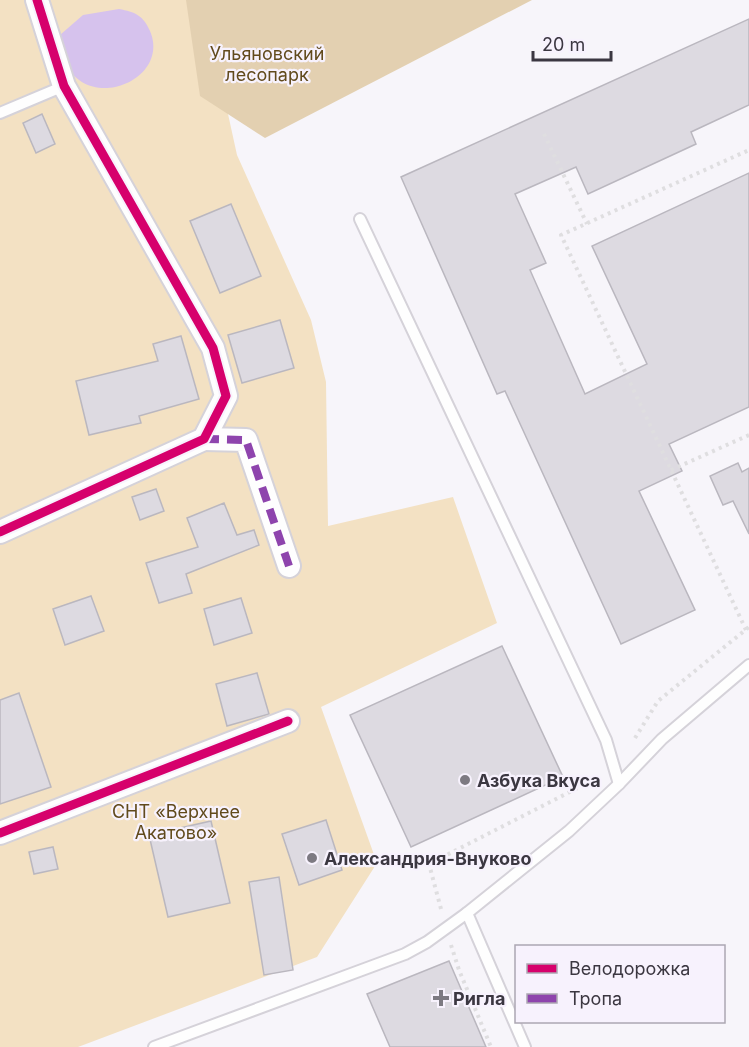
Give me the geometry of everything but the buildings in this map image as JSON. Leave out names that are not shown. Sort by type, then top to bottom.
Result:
[{"type":"street","points":[[37,0],[64,86],[213,348],[226,396],[204,439]]},
{"type":"street","points":[[0,532],[204,439],[246,440],[289,566]]},
{"type":"street","points":[[0,833],[288,721]]},
{"type":"lane","points":[[0,113],[64,86]]},
{"type":"lane","points":[[360,219],[606,740],[619,784]]},
{"type":"lane","points":[[154,1047],[405,954],[427,942],[569,831],[662,739],[749,665]]},
{"type":"lane","points":[[467,913],[525,1047]]},
{"type":"path","points":[[544,134],[587,224]]},
{"type":"path","points":[[749,150],[561,235],[746,630],[749,627]]},
{"type":"path","points":[[671,470],[749,435]]},
{"type":"green space","name":"СНТ «Верхнее Акатово»","points":[[0,0],[203,0],[237,155],[311,320],[326,382],[328,526],[453,497],[497,623],[321,707],[377,863],[317,957],[78,1047],[0,1047]]},
{"type":"green space","name":"Ульяновский лесопарк","points":[[186,0],[532,0],[265,138],[200,96]]},
{"type":"shaded area","points":[[119,9],[138,15],[150,31],[153,49],[149,64],[138,76],[124,84],[108,88],[91,86],[76,78],[65,62],[60,35],[83,15]]},
{"type":"marked path","points":[[204,439],[246,440],[289,566]]},
{"type":"cycle path","points":[[0,532],[204,439],[226,396],[213,348],[64,86],[37,0]]},
{"type":"cycle path","points":[[0,833],[288,721]]},
{"type":"place","name":"Азбука Вкуса","points":[[465,780]]},
{"type":"place","name":"Александрия-Внуково","points":[[312,858]]},
{"type":"place","name":"Ригла","points":[[441,998]]}]
